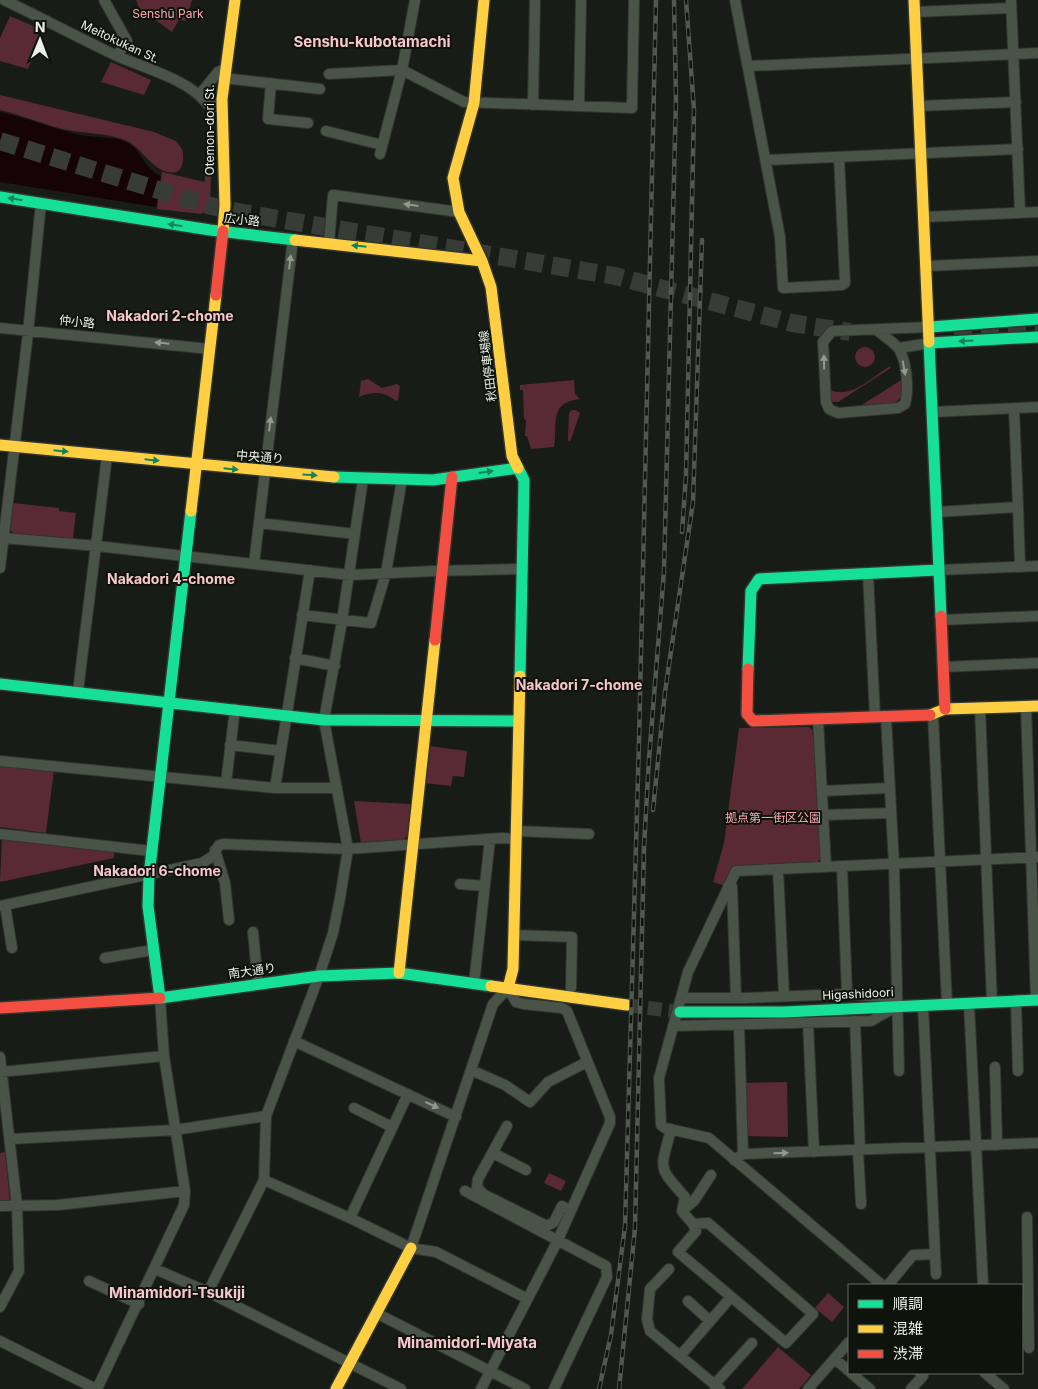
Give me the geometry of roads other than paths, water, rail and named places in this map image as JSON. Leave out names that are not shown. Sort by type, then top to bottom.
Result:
[{"type":"street","name":"Meitokukan St.","points":[[4,0],[117,56],[200,94],[207,104],[222,108]]},
{"type":"street","points":[[104,0],[127,41],[117,56]]},
{"type":"street","name":"Otemon-dori St.","points":[[160,998],[148,906],[149,876],[223,231],[225,205],[222,108],[224,74],[235,0]]},
{"type":"street","points":[[326,131],[381,149],[402,70],[415,0]]},
{"type":"street","name":"秋田停車場線","points":[[484,0],[474,103],[453,178],[454,195],[459,212],[482,261],[494,300],[512,456],[524,480],[513,969],[508,988]]},
{"type":"street","points":[[532,105],[535,0]]},
{"type":"street","points":[[579,106],[581,0]]},
{"type":"street","points":[[329,74],[402,70],[458,100],[474,103],[632,108],[634,0]]},
{"type":"street","points":[[735,0],[767,160],[767,170],[780,237],[783,288],[842,285],[845,283],[840,157]]},
{"type":"street","points":[[914,0],[930,327],[938,570],[945,709]]},
{"type":"street","points":[[914,12],[1011,4],[1020,213]]},
{"type":"street","points":[[748,66],[1038,53]]},
{"type":"street","points":[[200,94],[218,72],[271,84],[320,89]]},
{"type":"street","points":[[271,84],[268,119],[308,123]]},
{"type":"street","points":[[919,106],[1016,102]]},
{"type":"street","points":[[767,160],[1018,149]]},
{"type":"street","points":[[329,243],[333,195],[459,212]]},
{"type":"street","name":"広小路","points":[[0,197],[223,231],[482,261]]},
{"type":"street","points":[[0,568],[29,329],[41,203]]},
{"type":"street","points":[[924,217],[1038,212]]},
{"type":"street","points":[[254,564],[293,239]]},
{"type":"street","points":[[926,266],[1038,261]]},
{"type":"street","points":[[877,330],[899,348],[905,366],[907,398],[904,404],[898,408],[838,413],[829,409],[826,402],[824,342],[832,331],[930,327],[1038,319]]},
{"type":"street","name":"仲小路","points":[[0,328],[29,329],[210,349]]},
{"type":"street","points":[[899,348],[930,342],[1038,337]]},
{"type":"street","points":[[932,412],[1038,407]]},
{"type":"street","points":[[1014,408],[1020,567]]},
{"type":"street","name":"中央通り","points":[[0,445],[265,472],[363,478],[433,480],[518,468]]},
{"type":"street","points":[[78,691],[107,456]]},
{"type":"street","points":[[399,973],[452,477]]},
{"type":"street","points":[[208,1292],[264,1180],[266,1116],[319,976],[333,933],[348,849],[324,720],[335,666],[363,478]]},
{"type":"street","points":[[302,615],[371,623],[386,573],[402,479]]},
{"type":"street","points":[[936,512],[1018,507]]},
{"type":"street","points":[[259,524],[355,534]]},
{"type":"street","points":[[3,538],[97,546],[349,575],[523,570]]},
{"type":"street","points":[[1038,566],[759,579],[751,591],[747,714],[753,722],[933,715],[945,709],[1038,706]]},
{"type":"street","points":[[275,788],[310,570]]},
{"type":"street","points":[[868,574],[880,717],[889,788],[894,864],[900,1071]]},
{"type":"street","points":[[941,620],[1038,616]]},
{"type":"street","points":[[295,658],[335,666]]},
{"type":"street","points":[[943,667],[1038,663]]},
{"type":"street","points":[[0,684],[170,701],[324,720],[518,721]]},
{"type":"street","points":[[1026,707],[1035,857],[1037,1000]]},
{"type":"street","points":[[980,708],[992,1002]]},
{"type":"street","points":[[226,783],[235,709]]},
{"type":"street","points":[[933,715],[947,1004]]},
{"type":"street","points":[[818,720],[826,867]]},
{"type":"street","points":[[230,745],[280,751]]},
{"type":"street","points":[[0,761],[275,788],[336,788]]},
{"type":"street","points":[[822,791],[889,788]]},
{"type":"street","points":[[823,815],[890,813]]},
{"type":"street","points":[[0,834],[151,851]]},
{"type":"street","points":[[12,948],[2,905],[65,891],[149,876],[202,863],[213,856],[215,850],[224,844],[348,849],[516,835],[589,834]]},
{"type":"street","points":[[474,984],[490,838]]},
{"type":"street","points":[[215,850],[225,883],[229,920]]},
{"type":"street","points":[[881,1284],[739,1157],[709,1138],[661,1125],[659,1078],[688,972],[736,872],[1035,857]]},
{"type":"street","points":[[842,867],[847,994]]},
{"type":"street","points":[[778,869],[784,996]]},
{"type":"street","points":[[460,884],[485,886]]},
{"type":"street","points":[[728,886],[732,887],[736,998]]},
{"type":"street","points":[[253,932],[258,984]]},
{"type":"street","points":[[514,936],[572,938],[571,988]]},
{"type":"street","points":[[105,958],[153,950]]},
{"type":"street","name":"南大通り","points":[[0,1008],[160,998],[319,976],[399,973],[508,988]]},
{"type":"street","points":[[508,988],[627,1005]]},
{"type":"street","points":[[481,1389],[526,1298],[557,1242],[610,1123],[610,1117],[567,1011],[562,1008],[516,1002],[508,988]]},
{"type":"street","points":[[336,1389],[378,1314],[411,1248],[493,1004],[508,988]]},
{"type":"street","points":[[681,998],[847,994],[884,997],[899,1006]]},
{"type":"street","points":[[0,1341],[97,1389],[139,1304],[184,1205],[185,1191],[164,1056],[160,998]]},
{"type":"street","points":[[1016,1000],[1018,1071]]},
{"type":"street","name":"Higashidoori","points":[[680,1012],[784,1012],[1037,1000]]},
{"type":"street","points":[[969,1003],[974,1145],[983,1284]]},
{"type":"street","points":[[923,1005],[928,1147],[936,1274]]},
{"type":"street","points":[[673,1026],[739,1026],[871,1021],[899,1006]]},
{"type":"street","points":[[855,1021],[861,1204]]},
{"type":"street","points":[[808,1023],[814,1152]]},
{"type":"street","points":[[739,1026],[739,1157]]},
{"type":"street","points":[[294,1041],[456,1117]]},
{"type":"street","points":[[1,1072],[164,1056]]},
{"type":"street","points":[[0,1057],[17,1206],[19,1271],[0,1307]]},
{"type":"street","points":[[471,1070],[506,1085],[530,1102],[548,1082],[587,1062]]},
{"type":"street","points":[[996,1067],[997,1145]]},
{"type":"street","points":[[350,1218],[408,1094]]},
{"type":"street","points":[[354,1108],[392,1127]]},
{"type":"street","points":[[10,1139],[175,1130],[266,1116]]},
{"type":"street","points":[[507,1126],[477,1187],[483,1194],[547,1226],[554,1222],[562,1206],[570,1210]]},
{"type":"street","points":[[671,1129],[662,1167],[664,1174],[685,1197],[682,1211]]},
{"type":"street","points":[[739,1157],[1038,1143]]},
{"type":"street","points":[[493,1153],[526,1170]]},
{"type":"street","points":[[682,1211],[694,1201],[710,1175]]},
{"type":"street","points":[[264,1180],[350,1218],[411,1248],[436,1252],[526,1298]]},
{"type":"street","points":[[0,1206],[58,1205],[185,1191]]},
{"type":"street","points":[[465,1192],[557,1242],[606,1266],[608,1271],[554,1389]]},
{"type":"street","points":[[682,1211],[693,1224],[696,1231],[678,1252],[786,1343],[812,1314],[708,1223],[693,1224]]},
{"type":"street","points":[[1027,1217],[1030,1287],[1029,1348]]},
{"type":"street","points":[[889,1284],[913,1255],[935,1254]]},
{"type":"street","points":[[155,1269],[208,1292],[401,1389]]},
{"type":"street","points":[[669,1269],[650,1289],[647,1319],[650,1331],[717,1387],[752,1344]]},
{"type":"street","points":[[89,1281],[139,1304]]},
{"type":"street","points":[[680,1356],[731,1297]]},
{"type":"street","points":[[688,1301],[710,1321]]},
{"type":"street","points":[[378,1314],[525,1389]]},
{"type":"street","points":[[808,1389],[848,1343]]},
{"type":"street","points":[[835,1359],[848,1370]]},
{"type":"street","points":[[852,1374],[870,1389]]},
{"type":"street","points":[[911,1389],[924,1376],[921,1374]]},
{"type":"street","points":[[986,1374],[1004,1389]]},
{"type":"tunnel","points":[[0,141],[207,205],[243,213],[615,276],[792,323],[850,332]]},
{"type":"tunnel","points":[[954,331],[1038,328]]},
{"type":"tunnel","points":[[627,1005],[680,1012]]},
{"type":"railway","points":[[599,1389],[611,1335],[625,1226],[639,741],[656,0]]},
{"type":"railway","points":[[619,1389],[635,1228],[644,847],[664,571],[676,98],[674,0]]},
{"type":"railway","points":[[682,532],[686,476],[694,110],[686,0]]},
{"type":"railway","points":[[653,810],[665,692],[693,502],[702,240]]},
{"type":"district","name":"Senshu-kubotamachi","points":[[372,42]]},
{"type":"district","name":"Nakadori 2-chome","points":[[170,316]]},
{"type":"district","name":"Nakadori 4-chome","points":[[171,579]]},
{"type":"district","name":"Nakadori 7-chome","points":[[579,685]]},
{"type":"district","name":"Nakadori 6-chome","points":[[157,871]]},
{"type":"district","name":"Minamidori-Tsukiji","points":[[177,1293]]},
{"type":"district","name":"Minamidori-Miyata","points":[[467,1343]]},
{"type":"park label","name":"Senshū Park","points":[[168,14]]},
{"type":"park label","name":"拠点第一街区公園","points":[[773,818]]}]
